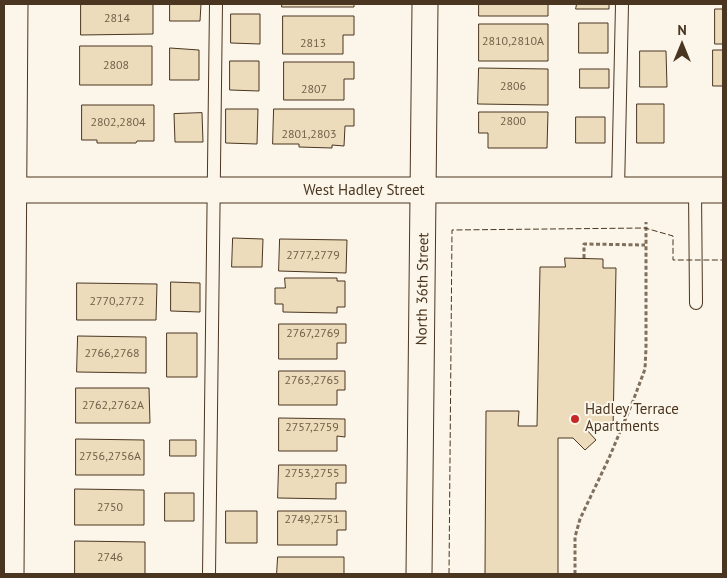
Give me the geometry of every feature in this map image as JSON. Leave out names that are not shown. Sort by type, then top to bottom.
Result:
[{"type":"street","points":[[11,574],[9,190],[15,4]]},
{"type":"street","name":"North 36th Street","points":[[419,574],[425,4]]},
{"type":"street","name":"West Hadley Street","points":[[9,190],[723,190]]},
{"type":"lane","points":[[210,574],[216,4]]},
{"type":"lane","points":[[618,190],[622,4]]},
{"type":"lane","points":[[695,191],[696,303]]},
{"type":"path","points":[[575,574],[575,537],[580,519],[609,458],[645,369],[646,222]]},
{"type":"path","points":[[584,258],[584,244],[646,245]]},
{"type":"building","points":[[81,4],[153,4],[153,34],[81,35]]},
{"type":"building","points":[[170,4],[201,4],[200,21],[170,21]]},
{"type":"building","points":[[282,4],[354,4],[354,7],[282,7]]},
{"type":"building","points":[[479,4],[548,4],[548,16],[479,16]]},
{"type":"building","points":[[577,4],[609,4],[609,9],[576,9]]},
{"type":"building","points":[[715,9],[723,9],[723,44],[715,44]]},
{"type":"building","points":[[231,14],[260,14],[260,44],[231,43]]},
{"type":"building","points":[[283,16],[354,16],[354,35],[343,35],[343,54],[283,54]]},
{"type":"building","points":[[579,23],[608,23],[608,53],[579,53]]},
{"type":"building","points":[[479,24],[548,24],[548,61],[479,61]]},
{"type":"building","points":[[80,46],[152,46],[152,85],[80,85]]},
{"type":"building","points":[[170,48],[199,50],[199,80],[170,80]]},
{"type":"building","points":[[713,50],[723,50],[723,86],[713,86]]},
{"type":"building","points":[[640,51],[666,51],[667,87],[640,87]]},
{"type":"building","points":[[230,61],[259,61],[259,91],[230,90]]},
{"type":"building","points":[[284,62],[354,62],[354,79],[344,79],[344,100],[284,100]]},
{"type":"building","points":[[479,68],[548,69],[548,105],[478,104]]},
{"type":"building","points":[[580,69],[609,69],[609,88],[580,88]]},
{"type":"building","points":[[637,104],[664,104],[664,143],[637,143]]},
{"type":"building","points":[[82,105],[154,105],[154,141],[97,143],[97,140],[82,140]]},
{"type":"building","points":[[226,109],[258,109],[257,144],[226,143]]},
{"type":"building","points":[[274,109],[354,109],[354,126],[345,126],[344,146],[332,145],[332,148],[299,147],[299,144],[273,144]]},
{"type":"building","points":[[479,112],[548,112],[547,148],[488,148],[488,133],[479,133]]},
{"type":"building","points":[[202,113],[203,142],[175,142],[174,114]]},
{"type":"building","points":[[576,117],[605,117],[605,143],[576,143]]},
{"type":"building","points":[[233,238],[263,239],[262,267],[232,267]]},
{"type":"building","points":[[280,239],[347,240],[346,273],[279,271]]},
{"type":"building","name":"Hadley Terrace Apartments","points":[[565,258],[603,259],[603,268],[616,268],[613,430],[586,429],[596,440],[585,450],[573,438],[558,438],[558,574],[485,574],[486,411],[519,411],[518,426],[537,426],[540,267],[565,267]]},
{"type":"building","points":[[285,278],[337,278],[337,281],[345,281],[345,307],[337,307],[337,313],[283,312],[283,304],[275,304],[275,288],[285,288]]},
{"type":"building","points":[[171,282],[200,283],[200,312],[171,311]]},
{"type":"building","points":[[77,283],[157,284],[156,320],[77,320]]},
{"type":"building","points":[[279,324],[346,324],[346,343],[337,343],[337,359],[279,359]]},
{"type":"building","points":[[167,333],[197,333],[197,377],[167,377]]},
{"type":"building","points":[[78,336],[146,337],[146,373],[77,372]]},
{"type":"building","points":[[279,371],[345,371],[345,390],[337,390],[337,405],[279,405]]},
{"type":"building","points":[[76,388],[149,388],[150,423],[76,423]]},
{"type":"building","points":[[279,418],[345,419],[345,437],[337,436],[337,451],[279,451]]},
{"type":"building","points":[[76,439],[144,440],[144,475],[76,475]]},
{"type":"building","points":[[170,440],[196,440],[196,456],[170,456]]},
{"type":"building","points":[[279,465],[346,465],[346,483],[336,483],[336,499],[278,498]]},
{"type":"building","points":[[75,489],[144,490],[144,525],[75,525]]},
{"type":"building","points":[[165,493],[194,493],[194,521],[165,521]]},
{"type":"building","points":[[226,511],[257,511],[257,543],[226,543]]},
{"type":"building","points":[[278,511],[346,511],[346,530],[337,530],[337,545],[278,545]]},
{"type":"building","points":[[75,541],[145,542],[145,574],[75,574]]},
{"type":"building","points":[[278,557],[344,557],[344,574],[277,574]]},
{"type":"fence","points":[[449,574],[452,230],[645,228],[673,236],[673,260],[723,260]]},
{"type":"place","name":"Hadley Terrace Apartments","points":[[575,419]]}]
